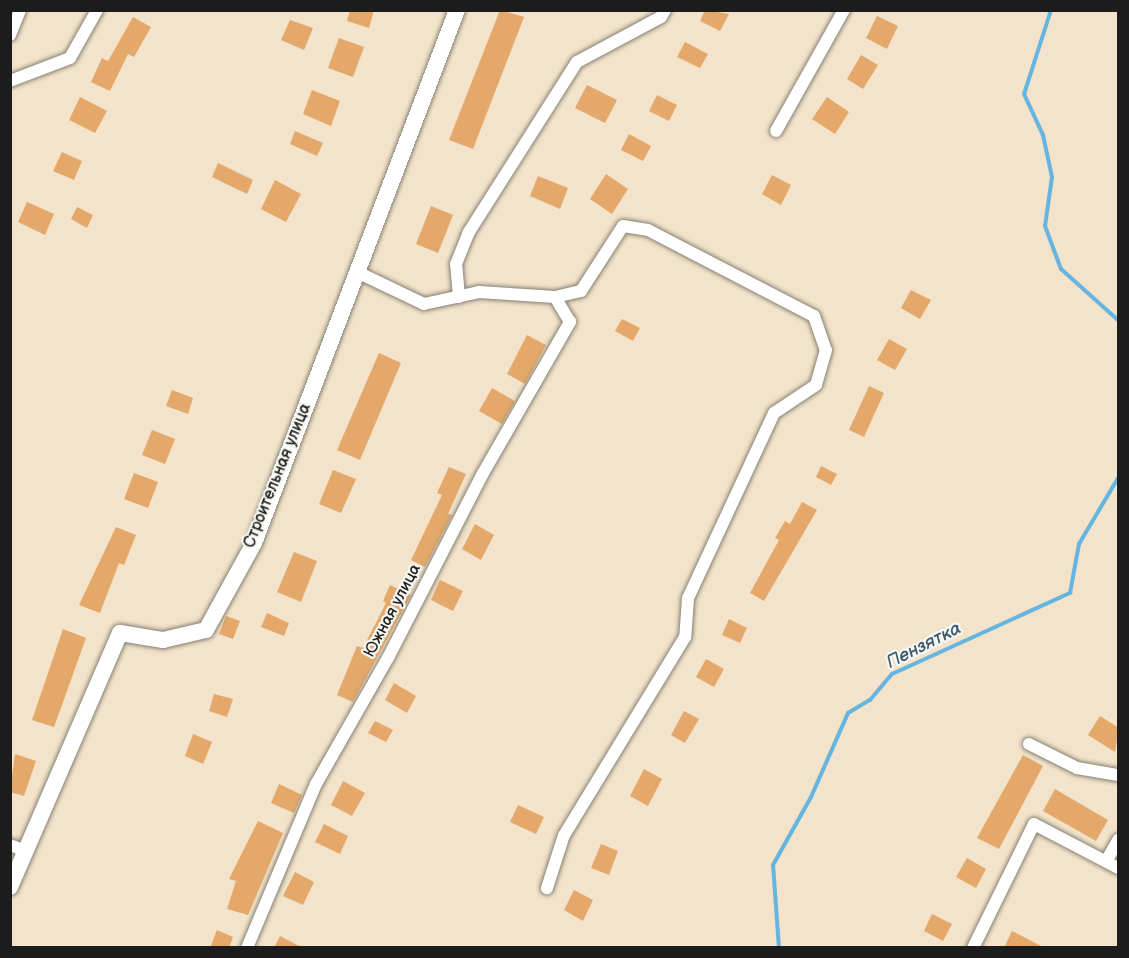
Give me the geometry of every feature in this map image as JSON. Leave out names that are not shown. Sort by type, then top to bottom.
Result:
[{"type":"street","points":[[10,35],[20,10]]},
{"type":"street","points":[[10,81],[70,58],[97,10]]},
{"type":"street","name":"Строительная улица","points":[[10,887],[18,848],[120,633],[163,640],[206,630],[254,543],[457,10]]},
{"type":"street","points":[[776,131],[844,10]]},
{"type":"street","points":[[459,297],[456,264],[469,231],[577,62],[663,14]]},
{"type":"street","points":[[357,272],[424,304],[479,292],[555,297],[581,291],[622,226],[648,230],[814,316],[826,350],[816,385],[774,413],[693,588],[685,637],[564,835],[547,888]]},
{"type":"street","name":"Южная улица","points":[[247,948],[316,784],[388,658],[482,475],[570,322],[555,297]]},
{"type":"street","points":[[1029,744],[1077,768],[1119,775]]},
{"type":"street","points":[[973,948],[1034,824],[1119,868]]},
{"type":"street","points":[[1107,860],[1119,840]]},
{"type":"building","points":[[350,10],[374,10],[369,28],[347,21]]},
{"type":"building","points":[[500,10],[524,17],[473,149],[449,140]]},
{"type":"building","points":[[705,10],[729,14],[720,31],[700,21]]},
{"type":"building","points":[[877,16],[898,26],[887,49],[866,38]]},
{"type":"building","points":[[133,17],[151,27],[134,57],[128,54],[110,91],[91,82],[102,58],[108,61]]},
{"type":"building","points":[[290,20],[313,28],[304,50],[281,40]]},
{"type":"building","points":[[339,38],[364,47],[353,77],[328,68]]},
{"type":"building","points":[[685,42],[708,54],[700,68],[677,57]]},
{"type":"building","points":[[861,55],[878,65],[863,89],[847,79]]},
{"type":"building","points":[[587,85],[617,100],[605,123],[575,108]]},
{"type":"building","points":[[312,90],[340,101],[331,126],[303,114]]},
{"type":"building","points":[[657,95],[677,105],[669,121],[649,111]]},
{"type":"building","points":[[80,97],[107,111],[95,133],[69,120]]},
{"type":"building","points":[[827,97],[849,112],[835,134],[812,119]]},
{"type":"building","points":[[295,131],[323,143],[317,156],[290,144]]},
{"type":"building","points":[[629,134],[651,146],[643,161],[621,150]]},
{"type":"building","points":[[62,152],[82,161],[74,180],[53,171]]},
{"type":"building","points":[[218,163],[253,180],[247,194],[212,177]]},
{"type":"building","points":[[606,174],[628,189],[612,214],[590,199]]},
{"type":"building","points":[[772,175],[791,185],[781,205],[762,194]]},
{"type":"building","points":[[538,176],[568,188],[560,209],[530,196]]},
{"type":"building","points":[[275,180],[301,194],[286,222],[261,209]]},
{"type":"building","points":[[27,202],[54,214],[45,235],[18,222]]},
{"type":"building","points":[[431,206],[453,215],[438,253],[416,244]]},
{"type":"building","points":[[77,207],[93,215],[87,228],[71,219]]},
{"type":"building","points":[[911,290],[931,300],[920,319],[901,308]]},
{"type":"building","points":[[622,319],[640,328],[633,341],[615,331]]},
{"type":"building","points":[[527,335],[546,345],[525,384],[507,374]]},
{"type":"building","points":[[889,339],[907,349],[895,370],[877,360]]},
{"type":"building","points":[[379,353],[401,363],[360,460],[337,450]]},
{"type":"building","points":[[869,386],[884,393],[864,437],[849,430]]},
{"type":"building","points":[[492,388],[515,401],[502,424],[479,411]]},
{"type":"building","points":[[172,390],[193,398],[188,414],[166,406]]},
{"type":"building","points":[[152,430],[175,439],[165,464],[142,455]]},
{"type":"building","points":[[821,466],[837,474],[831,485],[816,477]]},
{"type":"building","points":[[449,467],[466,474],[448,514],[452,515],[425,567],[411,560],[442,495],[437,493]]},
{"type":"building","points":[[333,470],[356,479],[341,513],[319,504]]},
{"type":"building","points":[[134,473],[158,482],[148,508],[124,499]]},
{"type":"building","points":[[802,502],[817,510],[764,601],[750,593],[779,540],[775,538],[785,521],[790,524]]},
{"type":"building","points":[[475,524],[494,535],[481,560],[462,549]]},
{"type":"building","points":[[116,527],[136,535],[124,565],[119,563],[100,613],[79,605]]},
{"type":"building","points":[[294,552],[317,561],[301,602],[277,592]]},
{"type":"building","points":[[440,580],[463,591],[453,611],[431,600]]},
{"type":"building","points":[[390,585],[411,595],[353,702],[337,695],[357,646],[363,648],[386,603],[383,601]]},
{"type":"building","points":[[267,613],[289,623],[284,636],[261,627]]},
{"type":"building","points":[[226,616],[240,621],[233,639],[219,634]]},
{"type":"building","points":[[729,619],[747,628],[740,643],[722,635]]},
{"type":"building","points":[[63,629],[86,638],[54,727],[32,720]]},
{"type":"building","points":[[706,659],[724,669],[714,687],[696,677]]},
{"type":"building","points":[[394,683],[416,696],[407,713],[385,700]]},
{"type":"building","points":[[214,694],[233,699],[227,717],[209,711]]},
{"type":"building","points":[[684,711],[699,719],[685,743],[671,735]]},
{"type":"building","points":[[1100,716],[1119,728],[1115,752],[1088,735]]},
{"type":"building","points":[[375,721],[393,730],[386,742],[368,733]]},
{"type":"building","points":[[193,734],[212,742],[203,764],[185,756]]},
{"type":"building","points":[[15,754],[36,761],[24,796],[10,792]]},
{"type":"building","points":[[1023,755],[1043,766],[999,849],[977,838]]},
{"type":"building","points":[[644,769],[662,779],[648,806],[630,796]]},
{"type":"building","points":[[343,781],[365,793],[352,816],[331,805]]},
{"type":"building","points":[[279,784],[302,795],[294,813],[271,803]]},
{"type":"building","points":[[1055,789],[1108,820],[1096,841],[1043,811]]},
{"type":"building","points":[[518,805],[544,817],[536,834],[510,822]]},
{"type":"building","points":[[258,821],[283,833],[248,915],[227,909],[236,881],[229,879]]},
{"type":"building","points":[[324,824],[348,836],[340,854],[315,842]]},
{"type":"building","points":[[601,844],[618,851],[609,875],[591,868]]},
{"type":"building","points":[[967,858],[986,869],[976,888],[956,877]]},
{"type":"building","points":[[295,872],[314,882],[303,905],[283,896]]},
{"type":"building","points":[[574,890],[593,900],[583,921],[564,910]]},
{"type":"building","points":[[932,914],[952,924],[943,941],[924,931]]},
{"type":"building","points":[[217,930],[233,937],[229,948],[210,948]]},
{"type":"building","points":[[1012,931],[1045,948],[1004,948]]},
{"type":"building","points":[[280,936],[303,948],[274,948]]},
{"type":"waterway","name":"Пензятка","points":[[1051,10],[1024,94],[1043,135],[1052,177],[1045,226],[1061,269],[1118,320]]},
{"type":"waterway","name":"Пензятка","points":[[779,948],[773,865],[811,797],[848,713],[870,700],[892,674],[1070,593],[1079,544],[1118,478]]}]
